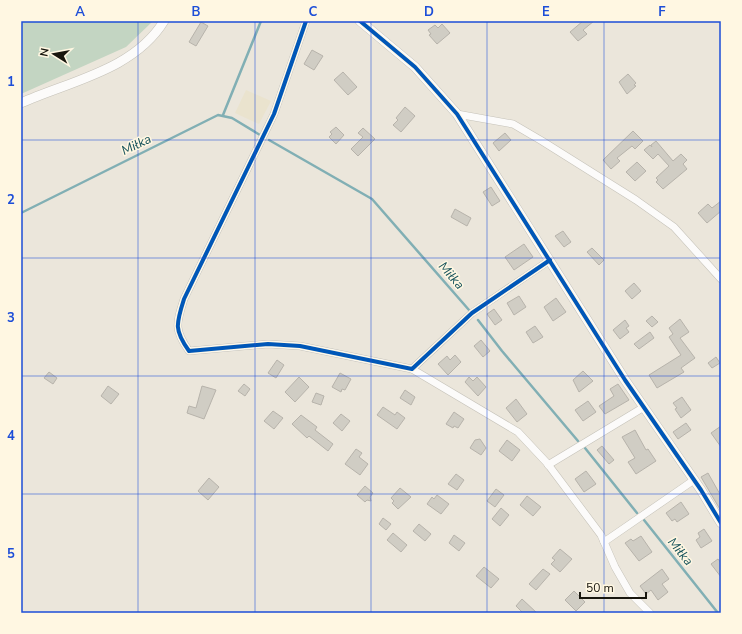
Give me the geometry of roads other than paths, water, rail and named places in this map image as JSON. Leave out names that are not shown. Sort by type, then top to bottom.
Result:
[{"type":"street","points":[[21,103],[118,63],[138,50],[151,38],[164,21]]},
{"type":"street","points":[[306,21],[274,114],[184,299],[177,319],[178,336],[189,351],[268,344],[300,346],[412,369],[518,432],[548,465],[601,535],[615,567],[630,593],[650,613]]},
{"type":"street","points":[[360,21],[415,67],[457,114],[644,407],[694,480],[721,523]]},
{"type":"street","points":[[457,114],[513,124],[542,141],[636,200],[674,227],[721,279]]},
{"type":"street","points":[[412,369],[472,313],[550,260]]},
{"type":"street","points":[[548,465],[644,407]]},
{"type":"street","points":[[604,542],[694,480]]},
{"type":"waterway","points":[[223,115],[261,21]]},
{"type":"waterway","name":"Miłka","points":[[21,213],[218,115],[232,118],[260,135]]},
{"type":"waterway","name":"Miłka","points":[[269,140],[372,199],[469,310]]},
{"type":"waterway","name":"Miłka","points":[[478,320],[502,351],[578,441]]},
{"type":"waterway","name":"Miłka","points":[[585,448],[637,513]]},
{"type":"waterway","name":"Miłka","points":[[644,520],[718,613]]}]
